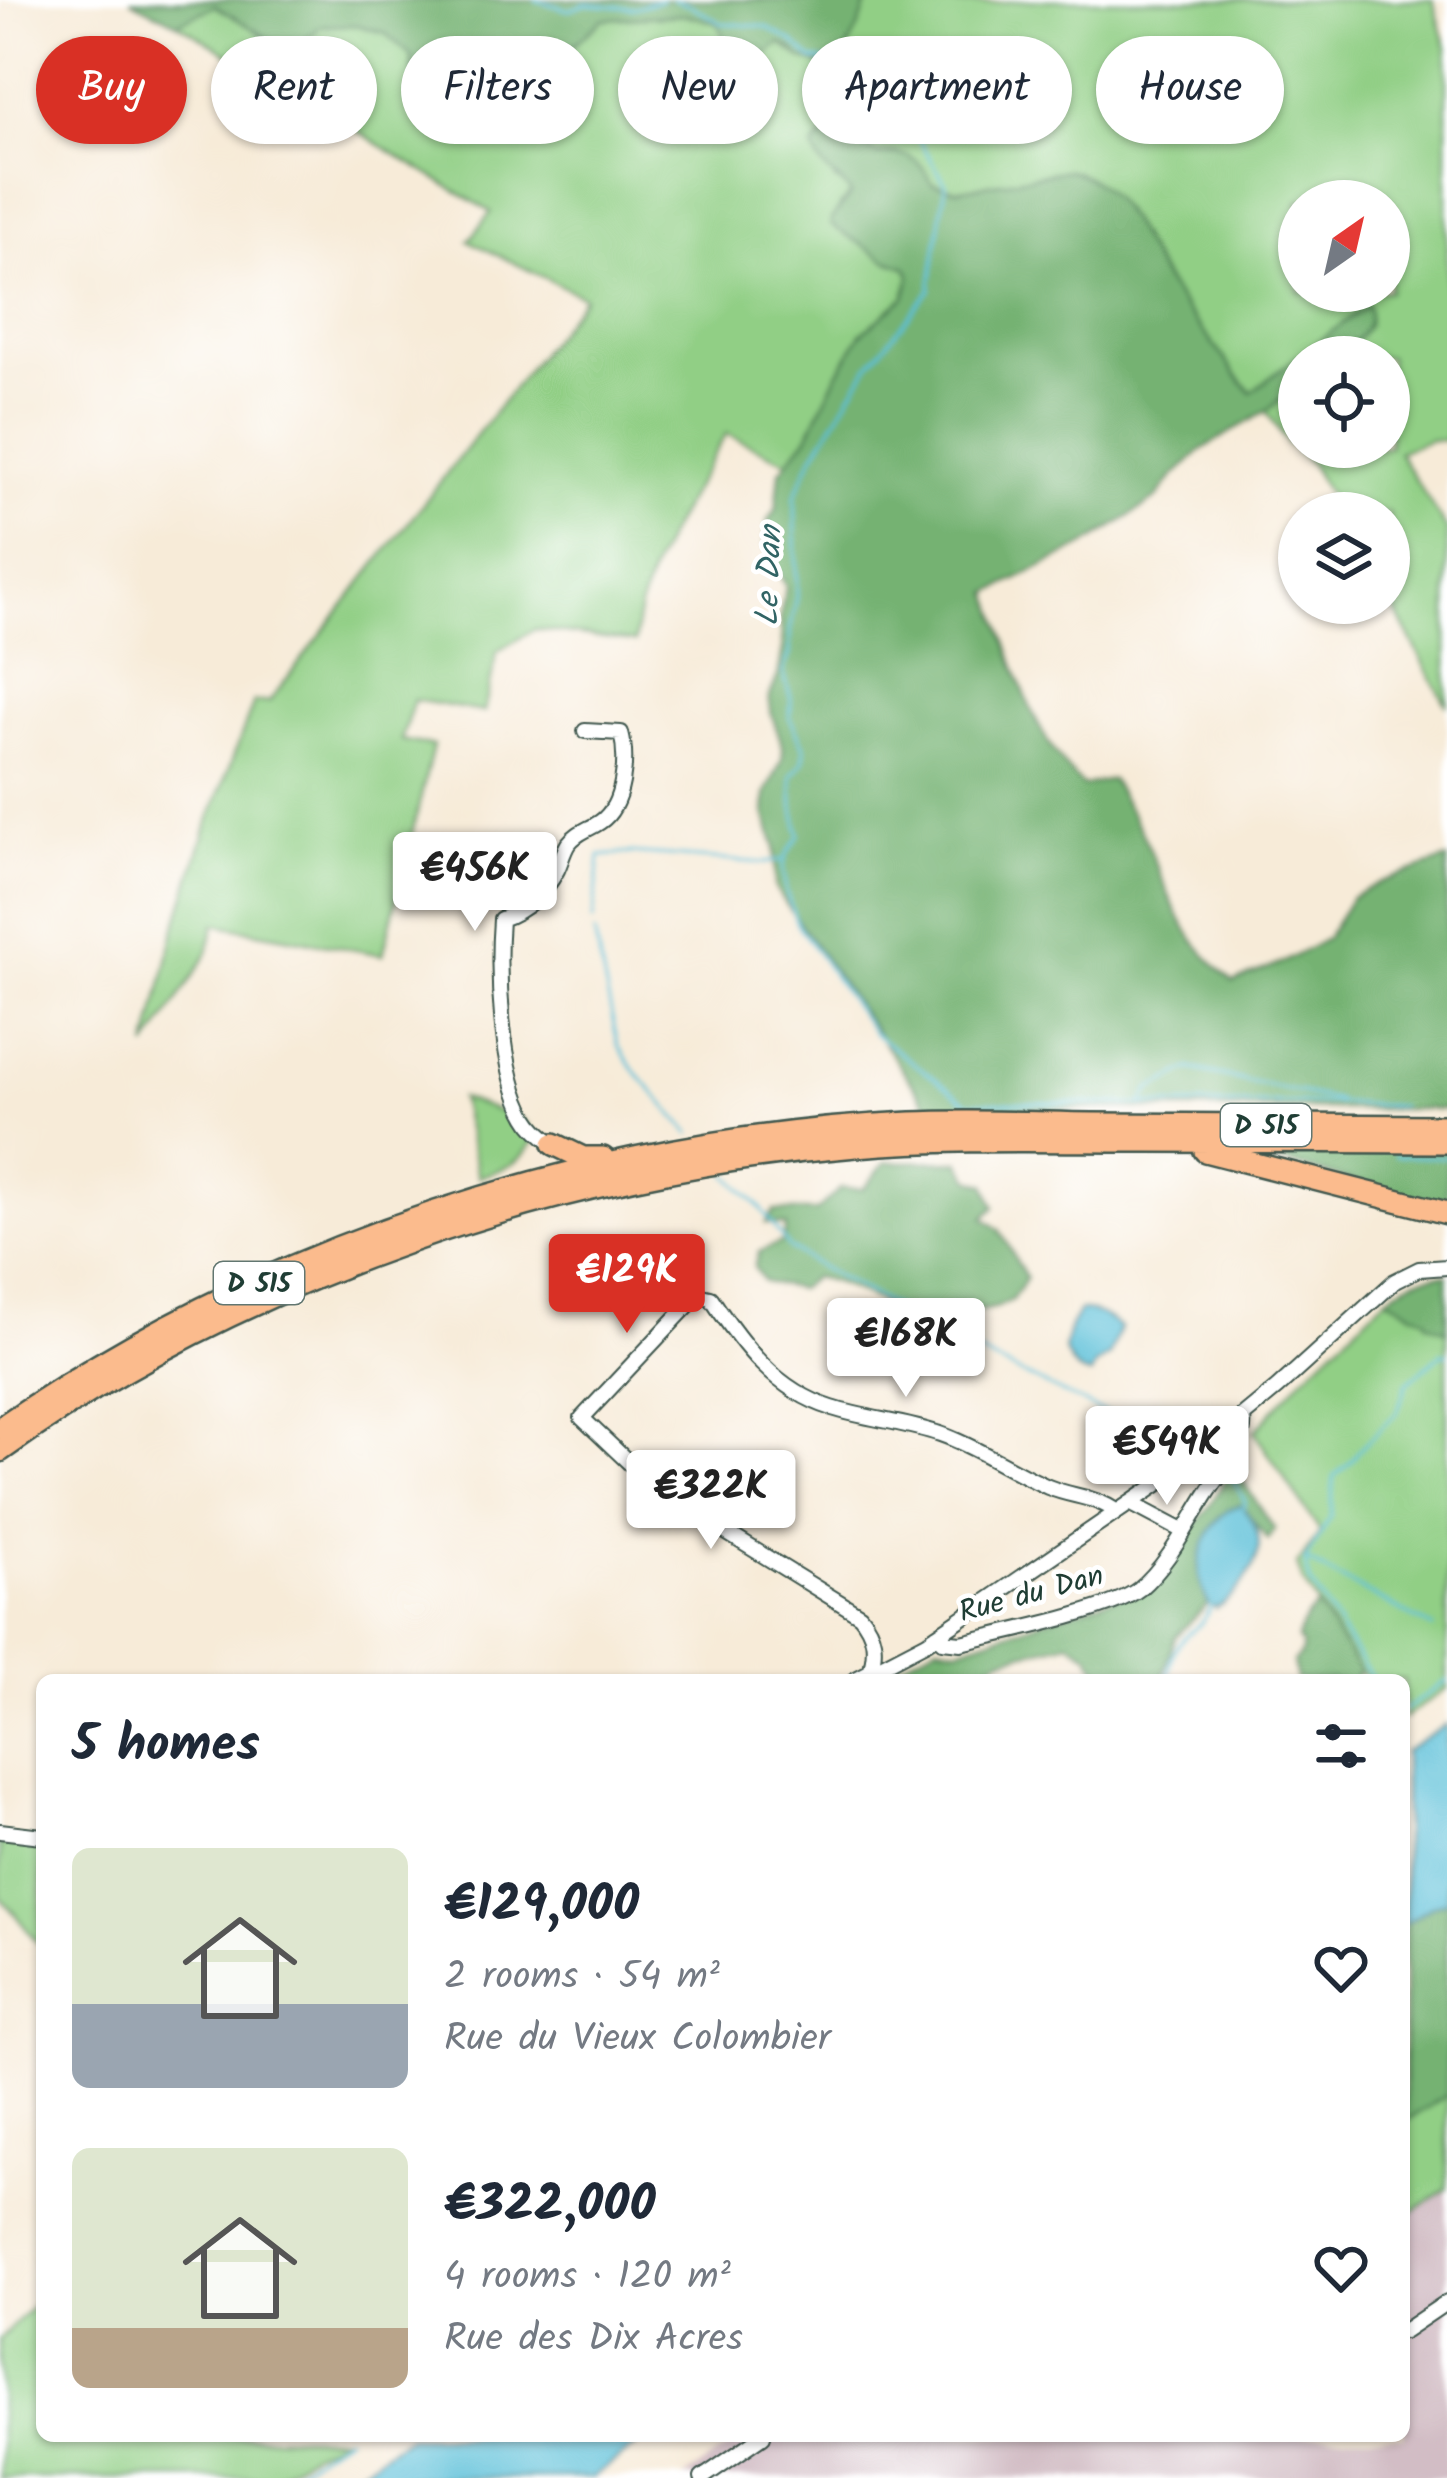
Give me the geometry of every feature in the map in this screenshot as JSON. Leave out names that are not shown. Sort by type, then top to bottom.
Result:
[{"type":"highway","name":"D 515","points":[[0,1429],[148,1338],[266,1280],[406,1223],[622,1162],[774,1136],[909,1123],[1447,1126]]},
{"type":"highway","name":"D 515","points":[[0,1451],[148,1359],[279,1294],[392,1248],[536,1202],[723,1162],[856,1146],[975,1141],[1447,1142]]},
{"type":"highway","points":[[1151,1142],[1214,1152],[1447,1213]]},
{"type":"highway","points":[[554,1144],[583,1158],[609,1157],[622,1162]]},
{"type":"highway","points":[[538,1182],[559,1163],[554,1144]]},
{"type":"street","points":[[554,1144],[526,1115],[514,1084],[505,1040],[499,944],[501,920],[538,898],[566,847],[581,831],[604,820],[618,795],[625,761],[621,733],[585,731]]},
{"type":"street","points":[[866,1674],[937,1635],[1174,1473],[1395,1281],[1420,1269],[1447,1267]]},
{"type":"street","points":[[870,1672],[874,1640],[860,1615],[659,1491],[582,1418],[693,1300],[712,1298],[750,1355],[803,1397],[836,1410],[950,1438],[1052,1489],[1099,1500],[1183,1531]]},
{"type":"street","name":"Rue du Dan","points":[[937,1635],[942,1641],[961,1643],[1083,1611],[1137,1590],[1157,1569],[1241,1439],[1243,1417]]},
{"type":"street","points":[[0,1831],[36,1836]]},
{"type":"street","points":[[1410,2327],[1447,2302]]},
{"type":"street","points":[[702,2478],[754,2442]]},
{"type":"shaded area","points":[[1447,2189],[1447,2478],[684,2478],[736,2442],[1410,2442],[1410,2213]]},
{"type":"green space","points":[[130,0],[860,0],[866,6],[855,36],[802,36],[802,59],[778,45],[778,36],[723,36],[719,24],[680,15],[603,19],[584,36],[401,36],[401,47],[385,33],[357,25],[321,26],[310,36],[265,36],[215,6],[177,23]]},
{"type":"green space","points":[[860,0],[932,0],[959,5],[1040,0],[1433,0],[1447,48],[1447,441],[1431,440],[1410,448],[1410,336],[1358,336],[1368,325],[1367,312],[1410,312],[1410,180],[1278,180],[1278,312],[1359,312],[1327,336],[1278,336],[1278,373],[1252,392],[1178,300],[1126,215],[1086,177],[1068,170],[957,190],[932,183],[927,174],[896,153],[877,155],[862,144],[1072,144],[1072,36],[828,36],[866,6]]},
{"type":"green space","points":[[215,6],[263,36],[211,36],[211,43],[177,23]]},
{"type":"green space","points":[[693,16],[720,24],[723,36],[618,36],[618,144],[778,144],[778,44],[800,58],[802,144],[842,144],[834,180],[846,185],[851,194],[840,205],[886,260],[906,267],[911,275],[905,297],[861,334],[807,438],[789,462],[726,434],[656,561],[638,615],[635,642],[535,629],[497,652],[484,712],[414,700],[401,740],[433,746],[383,955],[215,924],[208,953],[147,1048],[175,930],[206,829],[254,702],[269,702],[584,297],[469,241],[491,212],[377,143],[377,36],[310,36],[321,26],[357,25],[385,33],[401,47],[401,144],[594,144],[594,36],[584,36],[603,19]]},
{"type":"green space","points":[[862,144],[877,155],[911,157],[932,183],[957,190],[1068,170],[1086,177],[1114,200],[1171,290],[1251,392],[1278,372],[1278,401],[1203,449],[1156,499],[1084,546],[990,593],[1026,696],[1049,744],[1083,786],[1111,779],[1184,924],[1233,982],[1326,939],[1351,898],[1447,859],[1447,1109],[930,1109],[775,888],[775,846],[765,813],[766,794],[783,747],[769,698],[783,649],[780,617],[786,587],[766,546],[768,521],[776,510],[780,471],[807,438],[861,334],[905,297],[911,275],[906,267],[886,260],[831,225],[851,194],[821,165],[813,147]]},
{"type":"green space","points":[[1358,312],[1369,312],[1360,336],[1326,336]]},
{"type":"green space","points":[[1278,401],[1278,429],[1266,411]]},
{"type":"green space","points":[[1313,468],[1408,468],[1447,530],[1447,706],[1403,624],[1410,624],[1410,492],[1327,492]]},
{"type":"green space","points":[[460,1098],[528,1125],[533,1141],[517,1161],[478,1177]]},
{"type":"green space","points":[[1274,1150],[1447,1150],[1447,1207],[1276,1160]]},
{"type":"green space","points":[[960,1161],[971,1179],[986,1184],[995,1207],[984,1218],[999,1229],[1026,1278],[1012,1300],[961,1315],[907,1315],[814,1277],[798,1289],[764,1282],[754,1267],[759,1252],[783,1241],[786,1226],[766,1223],[774,1211],[817,1211],[841,1188],[863,1189],[886,1162]]},
{"type":"green space","points":[[1447,1274],[1447,1331],[1386,1298],[1414,1280]]},
{"type":"green space","points":[[1386,1298],[1447,1331],[1447,1689],[1410,1714],[1410,1674],[1362,1674],[1303,1582],[1297,1565],[1320,1532],[1254,1432],[1303,1377]]},
{"type":"green space","points":[[1231,1469],[1275,1530],[1268,1540],[1241,1505],[1219,1517],[1203,1551],[1199,1574],[1208,1604],[1175,1637],[1164,1674],[1101,1674],[1089,1654],[1070,1642],[1002,1658],[963,1674],[881,1674],[937,1644],[959,1648],[1153,1585]]},
{"type":"green space","points":[[1317,1606],[1358,1674],[1295,1674],[1293,1662],[1302,1652],[1297,1639]]},
{"type":"green space","points":[[0,1842],[36,1849],[36,1941],[0,1896]]},
{"type":"green space","points":[[1447,1901],[1447,2095],[1410,2118],[1410,1921]]},
{"type":"green space","points":[[1447,2095],[1447,2189],[1410,2213],[1410,2118]]},
{"type":"green space","points":[[36,2302],[36,2442],[334,2442],[274,2478],[0,2478],[0,2339]]},
{"type":"water","points":[[1079,1311],[1101,1315],[1120,1328],[1109,1356],[1091,1375],[1074,1367],[1064,1349]]},
{"type":"water","points":[[1241,1505],[1254,1524],[1258,1551],[1242,1584],[1216,1608],[1208,1604],[1200,1582],[1201,1555],[1223,1514]]},
{"type":"water","points":[[1447,1724],[1447,1901],[1410,1921],[1410,1748]]},
{"type":"water","points":[[400,2442],[642,2442],[593,2478],[347,2478]]},
{"type":"waterway","name":"Le Dan","points":[[536,0],[569,10],[586,4],[633,8],[662,0]]},
{"type":"waterway","name":"Le Dan","points":[[673,0],[721,23],[766,27],[812,60],[838,62],[857,81],[882,87],[946,184],[930,290],[869,365],[812,458],[795,496],[797,597],[790,654],[783,671],[791,699],[790,718],[805,749],[803,762],[792,776],[800,835],[783,867],[797,924],[873,1033],[967,1102],[1400,1106]]},
{"type":"waterway","points":[[593,920],[600,856],[630,853],[766,863],[782,860]]},
{"type":"waterway","points":[[594,933],[618,1045],[691,1134]]},
{"type":"waterway","name":"Le Dan","points":[[1144,1102],[1150,1090],[1190,1069],[1339,1101]]},
{"type":"waterway","name":"Le Dan","points":[[1395,1156],[1447,1157]]},
{"type":"waterway","points":[[728,1175],[761,1208],[789,1248],[824,1269],[996,1362],[1096,1409],[1145,1425],[1188,1449]]},
{"type":"waterway","points":[[1369,1674],[1310,1582],[1305,1560],[1331,1516],[1334,1476],[1397,1413],[1407,1383],[1447,1354]]},
{"type":"waterway","points":[[1208,1461],[1217,1466]]},
{"type":"waterway","points":[[1231,1477],[1245,1501],[1243,1507]]},
{"type":"waterway","points":[[1307,1561],[1433,1628]]},
{"type":"waterway","points":[[1169,1674],[1178,1645],[1202,1622],[1212,1602]]},
{"type":"waterway","points":[[1410,1706],[1447,1681]]},
{"type":"waterway","points":[[284,2478],[337,2442]]}]
